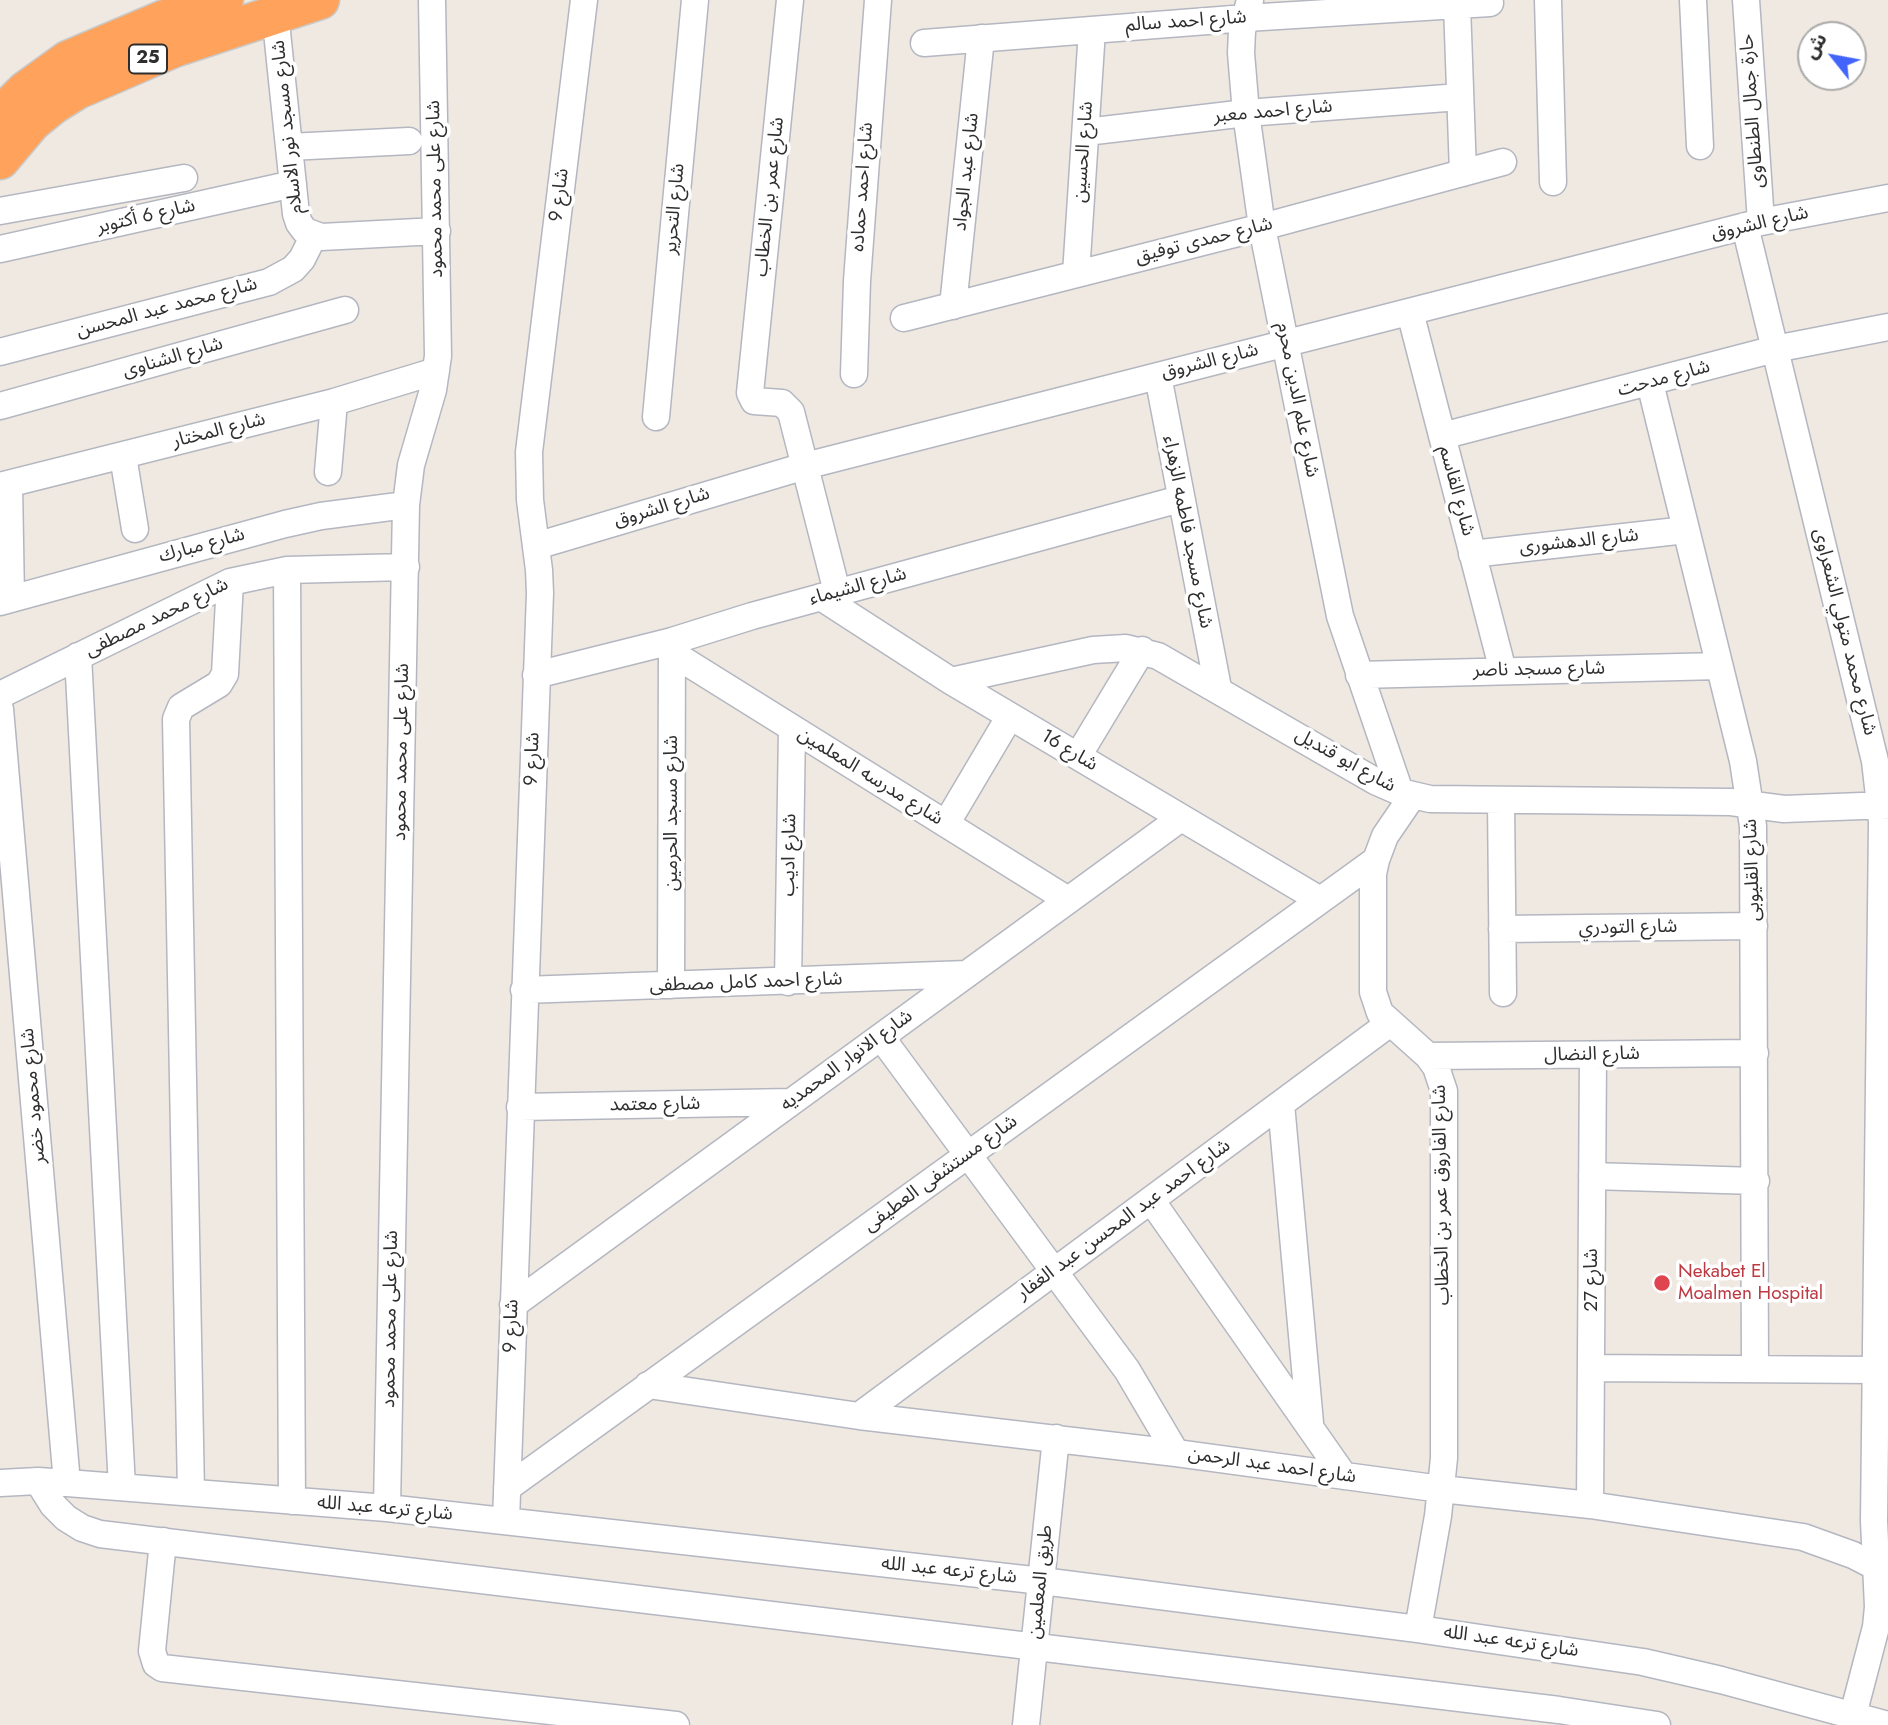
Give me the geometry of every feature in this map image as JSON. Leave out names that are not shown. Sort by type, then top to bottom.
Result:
[{"type":"highway","name":"25","points":[[0,116],[25,91],[68,61],[165,19],[224,0]]},
{"type":"highway","name":"25","points":[[0,160],[32,122],[77,90],[174,48],[320,0]]},
{"type":"street","name":"شارع على محمد محمود","points":[[387,1508],[407,505],[411,465],[436,371],[438,340],[432,0]]},
{"type":"street","name":"شارع 9","points":[[506,1521],[540,593],[530,500],[529,452],[584,0]]},
{"type":"street","name":"شارع التحرير","points":[[656,417],[695,0]]},
{"type":"street","name":"شارع عمر بن الخطاب","points":[[790,0],[750,393],[754,401],[788,406],[805,466]]},
{"type":"street","name":"شارع احمد حماده","points":[[854,374],[858,258],[878,0]]},
{"type":"street","points":[[1548,0],[1553,182]]},
{"type":"street","points":[[1693,0],[1700,146]]},
{"type":"street","name":"حارة جمال الطنطاوى","points":[[1746,0],[1753,224]]},
{"type":"street","name":"شارع احمد سالم","points":[[925,43],[1092,30],[1248,9],[1490,3]]},
{"type":"street","points":[[1457,5],[1463,173]]},
{"type":"street","name":"شارع علم الدين محرم","points":[[1248,9],[1242,31],[1241,53],[1246,113],[1262,227],[1340,616],[1359,674],[1407,794]]},
{"type":"street","name":"شارع مسجد نور الاسلام","points":[[275,13],[299,223],[305,231],[314,235],[437,231]]},
{"type":"street","name":"شارع الحسين","points":[[1076,274],[1092,30]]},
{"type":"street","name":"شارع عبد الجواد","points":[[953,306],[981,38]]},
{"type":"street","name":"شارع احمد معبر","points":[[1086,132],[1246,113],[1460,97]]},
{"type":"street","points":[[289,147],[409,141]]},
{"type":"street","name":"شارع حمدى توفيق","points":[[904,318],[1262,227],[1503,162]]},
{"type":"street","points":[[0,211],[184,178]]},
{"type":"street","name":"شارع 6 أكتوبر","points":[[0,249],[293,184]]},
{"type":"street","name":"شارع الشروق","points":[[536,546],[805,466],[1753,224],[1888,198]]},
{"type":"street","name":"شارع محمد متولي الشعراوى","points":[[1753,224],[1775,349],[1884,805],[1883,1227],[1875,1370],[1874,1521],[1882,1570],[1876,1627],[1853,1715]]},
{"type":"street","name":"شارع محمد عبد المحسن","points":[[0,352],[270,282],[293,269],[302,260],[314,235]]},
{"type":"street","name":"شارع الشناوى","points":[[0,407],[345,310]]},
{"type":"street","name":"شارع القاسم","points":[[1410,312],[1503,671]]},
{"type":"street","name":"شارع مدحت","points":[[1442,436],[1775,349],[1888,327]]},
{"type":"street","name":"شارع المختار","points":[[4,485],[334,402],[436,371]]},
{"type":"street","name":"شارع مسجد فاطمه الزهراء","points":[[1158,376],[1218,688]]},
{"type":"street","name":"شارع القليوبى","points":[[1650,383],[1742,761],[1755,848],[1755,1369]]},
{"type":"street","points":[[328,472],[334,402]]},
{"type":"street","points":[[123,456],[135,528]]},
{"type":"street","points":[[805,466],[829,595]]},
{"type":"street","points":[[4,485],[5,600]]},
{"type":"street","name":"شارع الشيماء","points":[[536,674],[672,647],[829,595],[1180,499]]},
{"type":"street","name":"شارع مبارك","points":[[5,600],[285,524],[321,516],[407,505]]},
{"type":"street","name":"شارع الدهشورى","points":[[1472,554],[1686,530]]},
{"type":"street","name":"شارع محمد مصطفى","points":[[0,695],[230,582],[287,570],[405,566]]},
{"type":"street","points":[[287,570],[292,1501]]},
{"type":"street","points":[[191,1492],[176,719],[186,702],[219,684],[225,674],[230,582]]},
{"type":"street","name":"شارع 16","points":[[829,595],[951,681],[1320,900]]},
{"type":"street","name":"شارع مدرسه المعلمين","points":[[672,647],[792,728],[1068,900]]},
{"type":"street","name":"شارع مسجد الحرمين","points":[[671,985],[672,647]]},
{"type":"street","name":"شارع ابو قنديل","points":[[951,681],[1110,647],[1142,650],[1218,688],[1369,778],[1407,794],[1447,801],[1720,802],[1784,809],[1884,805]]},
{"type":"street","points":[[1078,756],[1142,650]]},
{"type":"street","points":[[78,656],[122,1487]]},
{"type":"street","name":"شارع مسجد ناصر","points":[[1359,674],[1719,666]]},
{"type":"street","name":"شارع محمود خضر","points":[[0,709],[67,1483]]},
{"type":"street","points":[[946,824],[1010,716]]},
{"type":"street","name":"شارع اديب","points":[[788,982],[792,728]]},
{"type":"street","name":"شارع الفاروق عمر بن الخطاب","points":[[1407,794],[1385,836],[1373,874],[1373,992],[1380,1013],[1428,1056],[1436,1067],[1444,1091],[1445,1428],[1441,1489],[1418,1629]]},
{"type":"street","points":[[1501,801],[1503,993]]},
{"type":"street","name":"شارع الانوار المحمديه","points":[[513,1305],[1181,818]]},
{"type":"street","name":"شارع مستشفى العطيفى","points":[[507,1488],[1376,860]]},
{"type":"street","name":"شارع التودري","points":[[1502,929],[1755,926]]},
{"type":"street","name":"شارع احمد كامل مصطفى","points":[[524,990],[967,974]]},
{"type":"street","name":"شارع احمد عبد المحسن عبد الغفار","points":[[859,1416],[1390,1023]]},
{"type":"street","points":[[881,1037],[1126,1370],[1176,1452]]},
{"type":"street","name":"شارع النضال","points":[[1428,1056],[1755,1054]]},
{"type":"street","name":"شارع 27","points":[[1590,1506],[1593,1055]]},
{"type":"street","name":"شارع معتمد","points":[[520,1107],[790,1102]]},
{"type":"street","points":[[1281,1104],[1310,1425]]},
{"type":"street","points":[[1592,1176],[1756,1181]]},
{"type":"street","points":[[1151,1200],[1344,1476]]},
{"type":"street","points":[[1591,1368],[1875,1370]]},
{"type":"street","name":"شارع احمد عبد الرحمن","points":[[648,1385],[859,1416],[1176,1452],[1441,1489],[1590,1506],[1803,1537],[1841,1550],[1882,1570]]},
{"type":"street","name":"طريق المعلمين","points":[[1027,1725],[1056,1438]]},
{"type":"street","points":[[38,1481],[66,1518],[82,1528],[100,1534],[1612,1716],[1657,1725]]},
{"type":"street","name":"شارع ترعه عبد الله","points":[[0,1483],[38,1481],[387,1508],[1042,1581],[1418,1629],[1643,1662],[1795,1713],[1853,1715],[1888,1725]]},
{"type":"street","points":[[163,1541],[152,1651],[156,1664],[162,1668],[676,1725]]},
{"type":"place","name":"Nekabet El Moalmen Hospital","points":[[1662,1283]]}]
